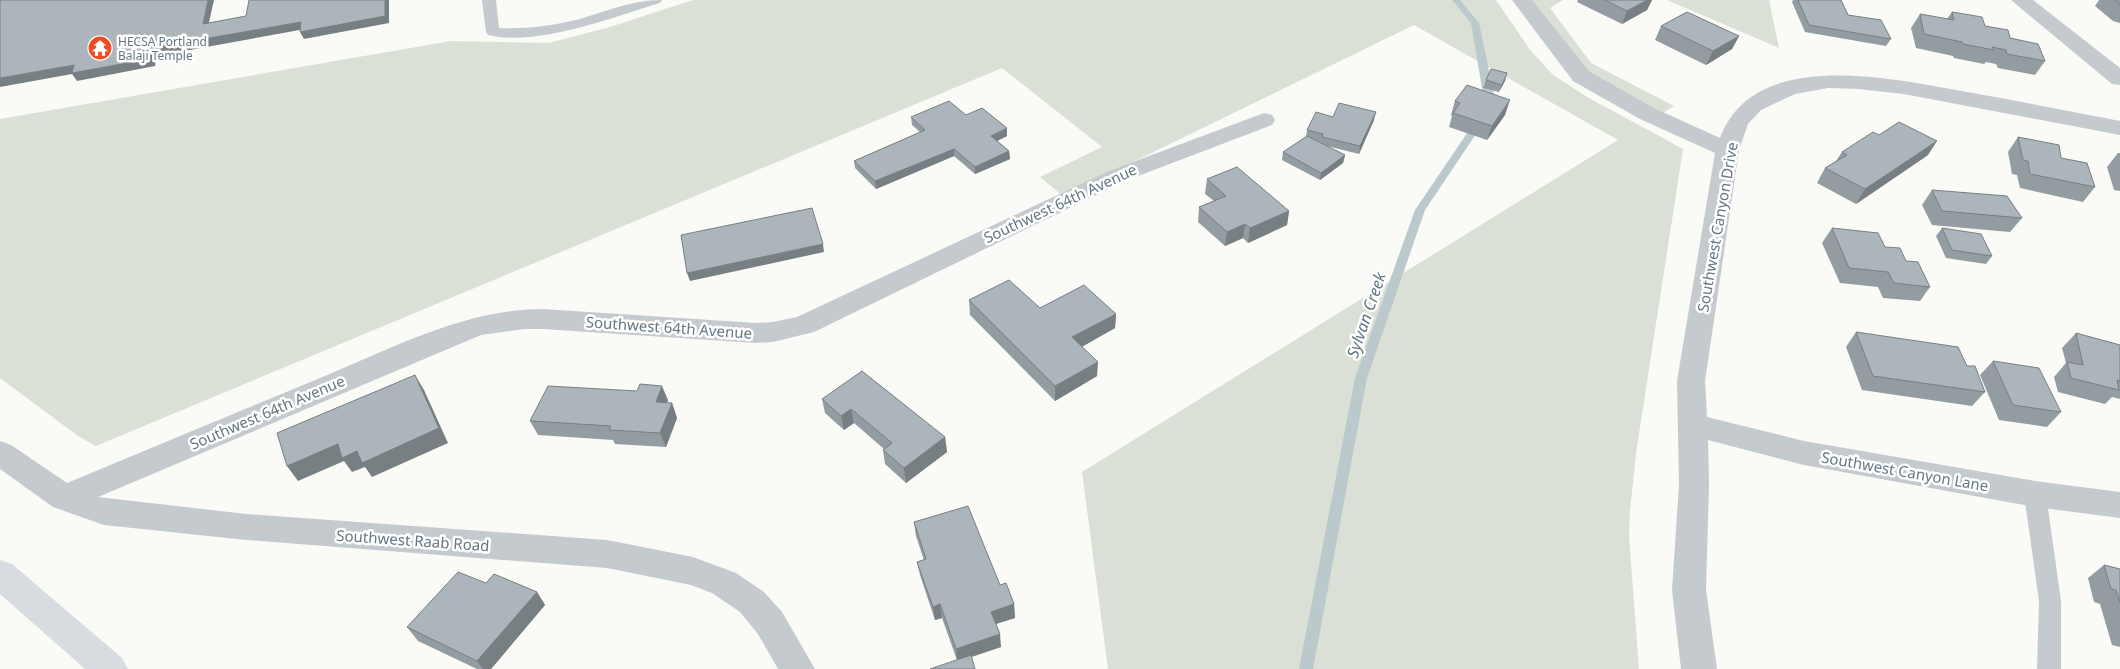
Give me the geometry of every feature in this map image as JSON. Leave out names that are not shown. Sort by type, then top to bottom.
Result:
[{"type":"highway","points":[[0,574],[110,669]]},
{"type":"street","points":[[1522,0],[1581,76],[1648,114],[1727,150]]},
{"type":"street","points":[[2020,0],[2120,79]]},
{"type":"street","name":"Southwest Canyon Drive","points":[[1699,669],[1689,590],[1694,485],[1691,381],[1727,150],[1738,120],[1749,109],[1784,90],[1813,83],[1843,81],[1880,84],[1965,98],[2120,128]]},
{"type":"street","name":"Southwest 64th Avenue","points":[[64,498],[411,351],[477,326],[498,322],[543,319],[756,333],[773,332],[804,324],[1116,176],[1264,120]]},
{"type":"street","name":"Southwest Canyon Lane","points":[[1692,425],[1804,453],[2035,494],[2120,505]]},
{"type":"street","name":"Southwest Raab Road","points":[[0,453],[64,498],[104,512],[246,527],[606,554],[693,571],[724,583],[752,602],[770,623],[797,669]]},
{"type":"lane","points":[[489,0],[493,32],[525,33],[576,24],[655,0]]},
{"type":"lane","points":[[2035,494],[2050,601],[2049,669]]},
{"type":"shaded area","points":[[693,0],[1496,0],[1531,51],[1553,75],[1587,97],[1683,149],[1636,453],[1630,511],[1629,536],[1639,669],[1108,669],[1082,472],[1618,140],[1414,25],[1063,196],[1040,177],[1102,147],[1002,68],[96,446],[78,436],[0,378],[0,119],[451,41],[549,43],[610,27]]},
{"type":"shaded area","points":[[1529,0],[1563,0],[1550,8],[1591,63],[1674,106],[1663,113],[1582,67]]},
{"type":"shaded area","points":[[1667,0],[1769,0],[1779,48]]},
{"type":"building","name":"HECSA Portland Balaji Temple","points":[[0,0],[208,0],[203,24],[246,16],[249,0],[385,0],[385,16],[300,32],[301,22],[152,48],[150,59],[72,73],[74,65],[0,78]]},
{"type":"building","points":[[1605,0],[1647,0],[1627,11]]},
{"type":"building","points":[[1798,0],[1841,0],[1848,15],[1881,20],[1891,39],[1809,25]]},
{"type":"building","points":[[1687,12],[1739,36],[1713,51],[1661,26]]},
{"type":"building","points":[[1952,12],[1982,17],[1985,26],[2008,30],[2010,38],[2038,44],[2045,61],[2007,54],[2006,50],[1992,47],[1994,50],[1963,44],[1962,42],[1924,34],[1920,14],[1954,20]]},
{"type":"building","points":[[1491,69],[1507,73],[1502,85],[1486,80]]},
{"type":"building","points":[[1467,85],[1510,100],[1492,126],[1453,113],[1460,103],[1455,101]]},
{"type":"building","points":[[949,101],[966,115],[982,108],[1007,128],[991,136],[1009,151],[975,167],[954,149],[875,181],[854,161],[925,130],[911,117]]},
{"type":"building","points":[[1339,103],[1376,112],[1360,146],[1322,137],[1323,134],[1307,130],[1316,112],[1333,117]]},
{"type":"building","points":[[1899,122],[1937,141],[1865,189],[1825,168],[1847,155],[1842,152],[1873,132],[1879,135]]},
{"type":"building","points":[[1307,136],[1345,155],[1321,173],[1283,152]]},
{"type":"building","points":[[2018,137],[2059,145],[2061,158],[2087,163],[2095,187],[2030,174],[2028,161],[2023,160]]},
{"type":"building","points":[[1237,167],[1289,211],[1250,228],[1245,224],[1227,232],[1199,207],[1226,196],[1207,179]]},
{"type":"building","points":[[1932,190],[2007,196],[2022,218],[1942,211]]},
{"type":"building","points":[[812,208],[823,244],[687,273],[681,235]]},
{"type":"building","points":[[1832,228],[1878,233],[1885,247],[1900,248],[1906,261],[1918,262],[1930,287],[1894,283],[1888,272],[1849,268]]},
{"type":"building","points":[[1942,228],[1981,234],[1992,256],[1952,250]]},
{"type":"building","points":[[1009,280],[1040,308],[1084,285],[1116,314],[1072,337],[1098,362],[1055,386],[969,300]]},
{"type":"building","points":[[1856,332],[1958,347],[1967,366],[1975,366],[1985,392],[1873,376]]},
{"type":"building","points":[[2076,333],[2120,345],[2120,381],[2117,380],[2119,390],[2071,378],[2067,362],[2083,365]]},
{"type":"building","points":[[1993,361],[2039,368],[2061,412],[2013,405]]},
{"type":"building","points":[[862,371],[945,437],[904,468],[883,450],[892,443],[851,409],[841,416],[822,399]]},
{"type":"building","points":[[415,375],[439,428],[362,463],[357,451],[342,458],[338,444],[287,466],[277,433]]},
{"type":"building","points":[[640,384],[662,386],[656,402],[672,403],[660,433],[609,430],[611,426],[530,421],[548,386],[637,391]]},
{"type":"building","points":[[968,506],[1000,585],[1006,583],[1014,604],[991,612],[1000,634],[956,649],[940,604],[933,607],[917,562],[926,559],[914,522]]},
{"type":"building","points":[[2104,565],[2120,569],[2120,602],[2116,590],[2111,589]]},
{"type":"building","points":[[458,572],[486,583],[494,574],[537,592],[477,661],[407,627]]},
{"type":"building","points":[[971,655],[975,669],[930,669]]},
{"type":"waterway","name":"Sylvan Creek","points":[[1456,0],[1475,23],[1490,106]]},
{"type":"waterway","name":"Sylvan Creek","points":[[1306,669],[1361,378],[1420,210],[1479,122]]},
{"type":"place","name":"HECSA Portland Balaji Temple","points":[[100,48]]}]
